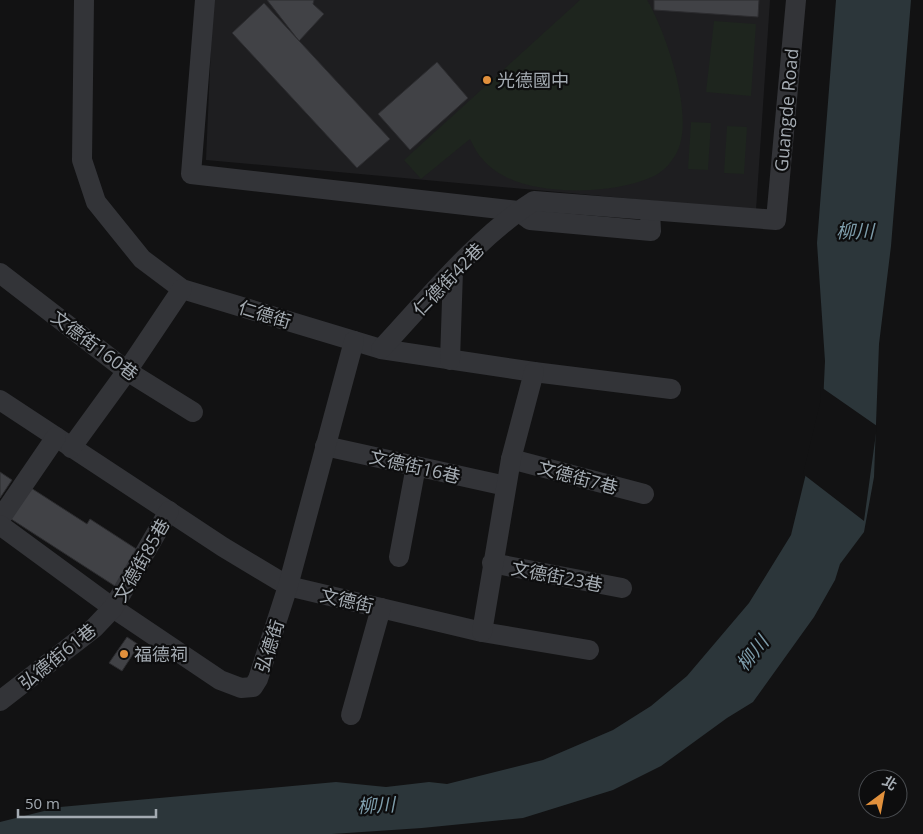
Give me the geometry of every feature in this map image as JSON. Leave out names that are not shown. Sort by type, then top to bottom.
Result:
[{"type":"street","name":"仁德街","points":[[84,0],[82,160],[96,202],[142,259],[182,289],[381,349],[534,372],[672,389]]},
{"type":"street","points":[[205,0],[191,174],[518,211]]},
{"type":"street","name":"Guangde Road","points":[[776,220],[796,0]]},
{"type":"street","name":"仁德街42巷","points":[[381,349],[453,271],[518,211],[534,200],[776,220]]},
{"type":"street","points":[[450,360],[453,271]]},
{"type":"street","name":"文德街160巷","points":[[0,273],[127,371],[193,412]]},
{"type":"street","points":[[0,519],[63,442],[127,371],[182,289]]},
{"type":"street","name":"弘德街","points":[[0,525],[113,608],[220,680],[241,688],[253,687],[258,679],[288,586],[324,446],[354,341]]},
{"type":"street","points":[[482,632],[506,486],[534,372]]},
{"type":"street","name":"文德街","points":[[0,400],[169,511],[288,586],[482,632],[589,650]]},
{"type":"street","name":"文德街16巷","points":[[324,446],[506,486]]},
{"type":"street","name":"文德街7巷","points":[[512,459],[644,494]]},
{"type":"street","points":[[399,556],[416,466]]},
{"type":"street","name":"文德街85巷","points":[[113,608],[169,511]]},
{"type":"street","name":"文德街23巷","points":[[492,563],[622,588]]},
{"type":"street","name":"弘德街61巷","points":[[0,701],[87,634],[113,608]]},
{"type":"street","points":[[350,715],[381,608]]},
{"type":"shaded area","name":"光德國中","points":[[213,0],[770,0],[756,210],[206,160]]},
{"type":"shaded area","points":[[580,0],[647,0],[650,5],[671,57],[681,100],[683,120],[681,139],[676,154],[669,164],[659,173],[636,183],[598,189],[557,190],[519,182],[498,173],[484,160],[470,139],[421,179],[404,160]]},
{"type":"shaded area","points":[[714,21],[756,24],[751,96],[706,92]]},
{"type":"shaded area","points":[[691,122],[711,123],[708,170],[688,169]]},
{"type":"shaded area","points":[[727,126],[747,127],[744,174],[724,173]]},
{"type":"water","name":"柳川","points":[[836,0],[911,0],[891,246],[879,344],[874,477],[864,532],[840,564],[835,580],[814,617],[753,702],[727,718],[661,766],[613,790],[523,818],[422,828],[332,834],[0,834],[0,822],[60,807],[336,782],[386,787],[429,782],[447,784],[543,760],[613,730],[651,706],[687,676],[749,603],[791,535],[823,404],[825,361],[817,243]]},
{"type":"pier","points":[[821,387],[877,426],[864,521],[803,474],[820,403]]},
{"type":"building","points":[[267,0],[314,0],[313,4],[324,14],[299,41]]},
{"type":"building","points":[[654,0],[759,0],[758,17],[654,10]]},
{"type":"building","points":[[264,3],[390,139],[357,168],[232,33]]},
{"type":"building","points":[[437,62],[468,98],[410,150],[378,114]]},
{"type":"building","points":[[0,472],[12,480],[0,498]]},
{"type":"building","points":[[28,486],[87,524],[90,519],[141,552],[118,588],[8,517]]},
{"type":"building","name":"福德祠","points":[[127,637],[139,645],[122,671],[109,663]]},
{"type":"place","name":"光德國中","points":[[487,80]]},
{"type":"place","name":"福德祠","points":[[124,654]]}]
